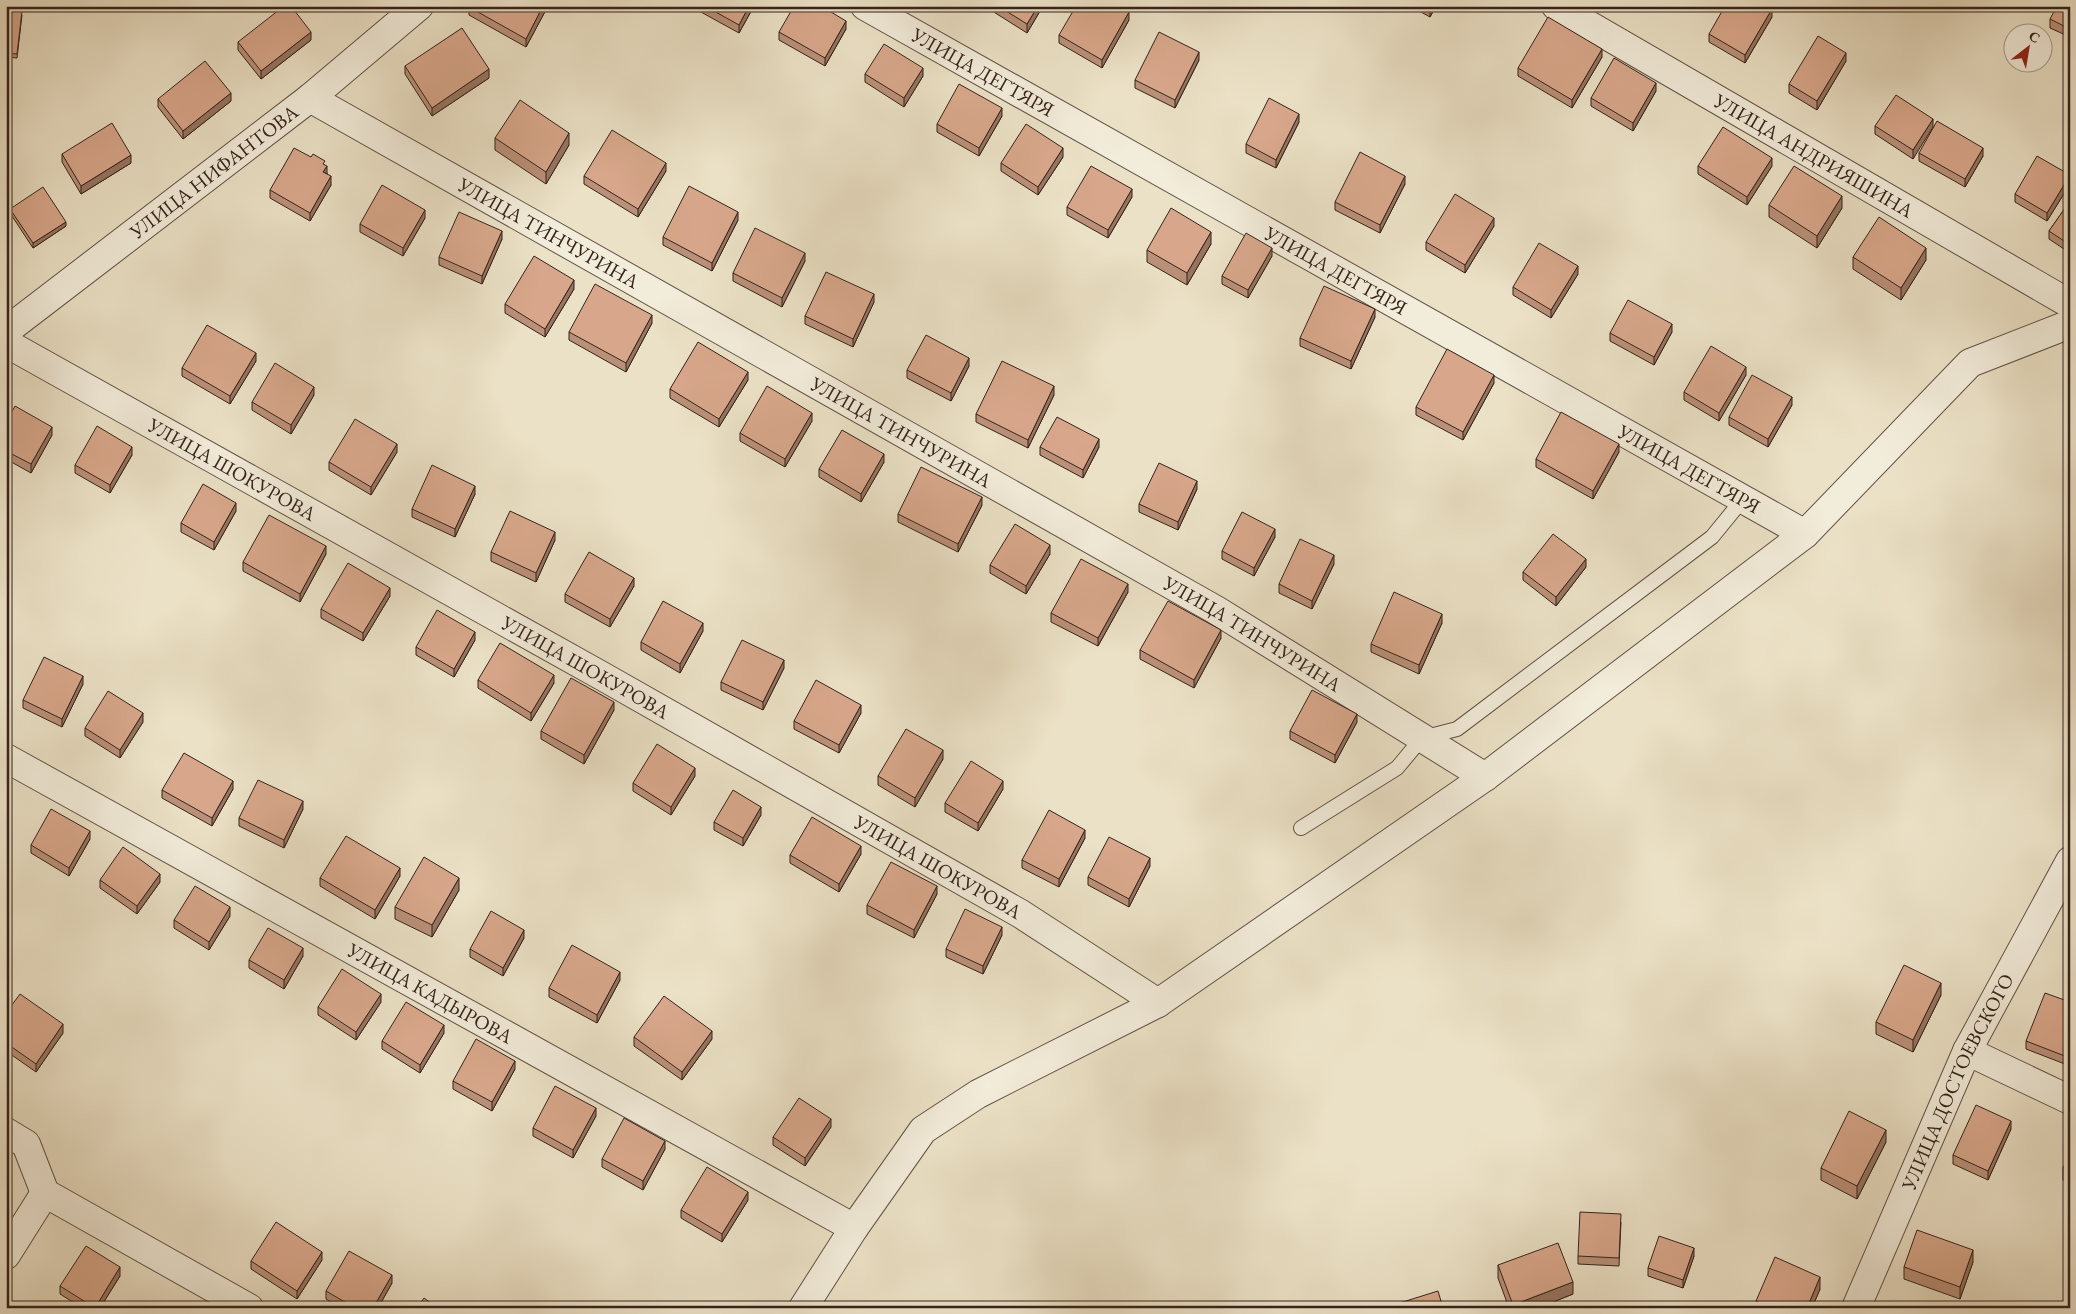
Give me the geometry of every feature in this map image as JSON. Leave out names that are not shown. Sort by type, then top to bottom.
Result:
[{"type":"street","name":"УЛИЦА НИФАНТОВА","points":[[6,331],[310,98],[419,6]]},
{"type":"street","name":"УЛИЦА ДЕГТЯРЯ","points":[[865,6],[1805,534]]},
{"type":"street","name":"УЛИЦА АНДРИЯШИНА","points":[[1556,6],[2070,304]]},
{"type":"street","name":"УЛИЦА ТИНЧУРИНА","points":[[310,98],[1216,610],[1485,778]]},
{"type":"street","points":[[803,1308],[854,1228],[923,1130],[978,1094],[1158,1003],[1485,778],[1805,534],[1970,363],[2070,324]]},
{"type":"street","name":"УЛИЦА ШОКУРОВА","points":[[6,343],[1013,909],[1158,1003]]},
{"type":"street","name":"УЛИЦА КАДЫРОВА","points":[[6,758],[854,1228]]},
{"type":"street","name":"УЛИЦА ДОСТОЕВСКОГО","points":[[1856,1308],[1967,1051],[2070,861]]},
{"type":"street","points":[[1967,1051],[2070,1100]]},
{"type":"street","points":[[6,1132],[26,1144],[45,1193],[249,1308]]},
{"type":"street","points":[[6,1255],[45,1193]]},
{"type":"lane","points":[[1301,828],[1397,768],[1422,738],[1457,729],[1712,537],[1743,500]]},
{"type":"building","points":[[284,6],[291,6],[311,32],[261,71],[238,42]]},
{"type":"building","points":[[469,6],[543,6],[526,39]]},
{"type":"building","points":[[705,6],[749,6],[739,25]]},
{"type":"building","points":[[794,6],[821,6],[846,21],[825,58],[779,32]]},
{"type":"building","points":[[998,6],[1038,6],[1027,24]]},
{"type":"building","points":[[1076,6],[1119,6],[1129,12],[1102,60],[1059,35]]},
{"type":"building","points":[[1725,6],[1768,6],[1772,9],[1745,55],[1709,34]]},
{"type":"building","points":[[2057,6],[2070,6],[2070,29],[2050,19]]},
{"type":"building","points":[[6,7],[22,11],[17,54],[6,53]]},
{"type":"building","points":[[1548,17],[1602,49],[1572,100],[1518,68]]},
{"type":"building","points":[[462,28],[489,69],[432,108],[405,66]]},
{"type":"building","points":[[1159,32],[1199,52],[1175,100],[1135,80]]},
{"type":"building","points":[[1818,36],[1846,53],[1817,101],[1789,84]]},
{"type":"building","points":[[884,44],[923,68],[904,98],[865,74]]},
{"type":"building","points":[[1614,58],[1656,83],[1633,123],[1591,98]]},
{"type":"building","points":[[205,61],[231,93],[183,131],[158,99]]},
{"type":"building","points":[[959,84],[1002,108],[979,148],[937,124]]},
{"type":"building","points":[[1896,95],[1933,119],[1913,150],[1875,126]]},
{"type":"building","points":[[1269,98],[1299,114],[1276,160],[1246,144]]},
{"type":"building","points":[[520,100],[569,133],[546,172],[495,138]]},
{"type":"building","points":[[1937,121],[1983,148],[1965,179],[1919,153]]},
{"type":"building","points":[[112,123],[131,155],[81,186],[62,154]]},
{"type":"building","points":[[1026,124],[1063,148],[1038,187],[1001,163]]},
{"type":"building","points":[[1723,127],[1772,158],[1747,197],[1698,166]]},
{"type":"building","points":[[612,130],[666,163],[638,209],[584,176]]},
{"type":"building","points":[[294,148],[311,157],[313,154],[325,161],[323,164],[327,166],[323,172],[331,176],[310,213],[270,190]]},
{"type":"building","points":[[1360,152],[1405,176],[1380,225],[1335,202]]},
{"type":"building","points":[[2037,156],[2070,175],[2047,213],[2015,194]]},
{"type":"building","points":[[1091,166],[1132,189],[1108,230],[1067,207]]},
{"type":"building","points":[[1794,166],[1842,196],[1817,236],[1769,205]]},
{"type":"building","points":[[382,185],[425,210],[403,248],[360,224]]},
{"type":"building","points":[[689,186],[738,212],[712,263],[663,237]]},
{"type":"building","points":[[43,187],[66,222],[33,243],[10,209]]},
{"type":"building","points":[[1455,194],[1494,218],[1465,265],[1426,242]]},
{"type":"building","points":[[2070,201],[2070,245],[2049,231]]},
{"type":"building","points":[[1171,208],[1211,232],[1187,273],[1147,250]]},
{"type":"building","points":[[459,212],[502,231],[482,276],[439,257]]},
{"type":"building","points":[[1879,217],[1926,248],[1901,288],[1853,257]]},
{"type":"building","points":[[755,228],[805,253],[782,298],[733,273]]},
{"type":"building","points":[[1246,233],[1272,248],[1248,290],[1222,276]]},
{"type":"building","points":[[1539,243],[1578,266],[1551,310],[1513,287]]},
{"type":"building","points":[[534,256],[574,280],[545,329],[505,304]]},
{"type":"building","points":[[826,272],[874,294],[853,339],[805,316]]},
{"type":"building","points":[[595,284],[652,315],[626,363],[569,332]]},
{"type":"building","points":[[1324,286],[1375,309],[1351,361],[1300,338]]},
{"type":"building","points":[[1628,300],[1672,324],[1654,357],[1610,333]]},
{"type":"building","points":[[207,325],[256,353],[230,396],[182,368]]},
{"type":"building","points":[[926,335],[969,358],[951,393],[907,370]]},
{"type":"building","points":[[698,342],[748,372],[719,419],[670,389]]},
{"type":"building","points":[[1711,346],[1746,367],[1719,413],[1684,392]]},
{"type":"building","points":[[1447,349],[1494,375],[1463,432],[1416,407]]},
{"type":"building","points":[[1002,361],[1054,386],[1028,440],[976,414]]},
{"type":"building","points":[[275,363],[314,387],[291,425],[252,402]]},
{"type":"building","points":[[1752,375],[1792,397],[1768,439],[1729,417]]},
{"type":"building","points":[[767,386],[812,413],[785,459],[740,433]]},
{"type":"building","points":[[6,405],[10,407],[6,415]]},
{"type":"building","points":[[15,406],[52,427],[31,464],[6,451],[6,416],[9,417]]},
{"type":"building","points":[[1561,412],[1619,444],[1593,491],[1536,459]]},
{"type":"building","points":[[1057,417],[1099,439],[1083,470],[1040,447]]},
{"type":"building","points":[[355,419],[397,444],[371,487],[329,462]]},
{"type":"building","points":[[97,426],[132,447],[110,485],[75,465]]},
{"type":"building","points":[[842,430],[884,454],[861,494],[819,469]]},
{"type":"building","points":[[1159,463],[1197,481],[1178,522],[1139,504]]},
{"type":"building","points":[[432,465],[475,486],[455,529],[412,509]]},
{"type":"building","points":[[921,467],[982,497],[958,544],[898,514]]},
{"type":"building","points":[[203,484],[236,503],[214,542],[181,523]]},
{"type":"building","points":[[510,511],[555,532],[536,573],[491,552]]},
{"type":"building","points":[[1242,512],[1275,529],[1254,568],[1222,551]]},
{"type":"building","points":[[269,515],[326,546],[300,594],[243,562]]},
{"type":"building","points":[[1015,524],[1050,545],[1026,586],[990,565]]},
{"type":"building","points":[[1553,534],[1586,559],[1556,597],[1523,572]]},
{"type":"building","points":[[1300,539],[1334,555],[1312,601],[1279,584]]},
{"type":"building","points":[[589,552],[634,578],[610,619],[565,594]]},
{"type":"building","points":[[1081,559],[1128,584],[1098,638],[1051,613]]},
{"type":"building","points":[[348,563],[390,588],[363,633],[321,609]]},
{"type":"building","points":[[1394,592],[1442,614],[1419,665],[1371,644]]},
{"type":"building","points":[[663,601],[703,623],[680,664],[641,642]]},
{"type":"building","points":[[1168,601],[1221,630],[1194,680],[1140,650]]},
{"type":"building","points":[[437,610],[475,632],[454,669],[416,647]]},
{"type":"building","points":[[742,640],[784,660],[763,702],[721,682]]},
{"type":"building","points":[[500,643],[554,675],[531,713],[478,680]]},
{"type":"building","points":[[44,657],[83,676],[62,719],[23,700]]},
{"type":"building","points":[[571,678],[614,702],[584,755],[541,731]]},
{"type":"building","points":[[816,680],[861,705],[839,745],[794,721]]},
{"type":"building","points":[[1312,690],[1357,714],[1335,755],[1290,731]]},
{"type":"building","points":[[108,691],[143,713],[120,750],[85,728]]},
{"type":"building","points":[[906,729],[943,750],[915,798],[878,776]]},
{"type":"building","points":[[657,744],[695,768],[671,807],[633,783]]},
{"type":"building","points":[[184,753],[233,781],[212,818],[162,790]]},
{"type":"building","points":[[971,761],[1003,781],[978,823],[945,803]]},
{"type":"building","points":[[258,780],[303,801],[284,840],[239,818]]},
{"type":"building","points":[[733,790],[761,807],[743,838],[714,822]]},
{"type":"building","points":[[51,809],[90,831],[69,868],[31,845]]},
{"type":"building","points":[[1049,810],[1085,830],[1059,879],[1022,860]]},
{"type":"building","points":[[812,817],[861,846],[839,884],[790,855]]},
{"type":"building","points":[[346,836],[400,868],[375,910],[320,878]]},
{"type":"building","points":[[1109,837],[1150,858],[1129,899],[1088,877]]},
{"type":"building","points":[[123,847],[160,874],[137,906],[100,880]]},
{"type":"building","points":[[424,857],[459,878],[432,925],[395,907]]},
{"type":"building","points":[[891,862],[937,886],[914,930],[867,905]]},
{"type":"building","points":[[195,886],[230,907],[209,942],[174,920]]},
{"type":"building","points":[[965,909],[1002,927],[983,966],[946,949]]},
{"type":"building","points":[[491,911],[524,930],[503,968],[470,949]]},
{"type":"building","points":[[268,928],[303,948],[284,980],[249,960]]},
{"type":"building","points":[[572,945],[620,972],[597,1015],[549,988]]},
{"type":"building","points":[[1904,965],[1941,983],[1913,1040],[1876,1022]]},
{"type":"building","points":[[342,969],[381,994],[356,1032],[318,1007]]},
{"type":"building","points":[[2045,993],[2070,1002],[2070,1058],[2026,1041]]},
{"type":"building","points":[[20,994],[63,1024],[36,1064],[6,1043],[6,1013]]},
{"type":"building","points":[[664,996],[712,1031],[682,1072],[634,1037]]},
{"type":"building","points":[[406,1002],[444,1025],[420,1065],[382,1041]]},
{"type":"building","points":[[476,1039],[515,1061],[492,1102],[453,1081]]},
{"type":"building","points":[[555,1086],[596,1108],[573,1150],[533,1128]]},
{"type":"building","points":[[799,1098],[831,1119],[805,1158],[773,1137]]},
{"type":"building","points":[[1976,1105],[2011,1121],[1988,1171],[1953,1155]]},
{"type":"building","points":[[1849,1111],[1886,1130],[1857,1186],[1821,1168]]},
{"type":"building","points":[[624,1118],[665,1141],[643,1181],[602,1159]]},
{"type":"building","points":[[2070,1152],[2070,1171],[2063,1168]]},
{"type":"building","points":[[707,1167],[748,1192],[722,1234],[681,1210]]},
{"type":"building","points":[[1580,1212],[1621,1214],[1619,1258],[1578,1256]]},
{"type":"building","points":[[276,1222],[322,1252],[297,1291],[251,1261]]},
{"type":"building","points":[[1917,1230],[1973,1250],[1960,1287],[1904,1267]]},
{"type":"building","points":[[1659,1236],[1694,1248],[1683,1280],[1648,1268]]},
{"type":"building","points":[[1558,1243],[1573,1282],[1513,1305],[1498,1265]]},
{"type":"building","points":[[86,1246],[120,1267],[95,1308],[60,1286]]},
{"type":"building","points":[[349,1251],[392,1275],[373,1308],[355,1308],[326,1291]]},
{"type":"building","points":[[1775,1257],[1820,1277],[1807,1308],[1772,1308],[1756,1301]]},
{"type":"building","points":[[1438,1291],[1443,1308],[1394,1308],[1393,1305]]},
{"type":"building","points":[[424,1298],[438,1308],[417,1308]]},
{"type":"building","points":[[1889,1302],[1903,1308],[1887,1308]]}]
